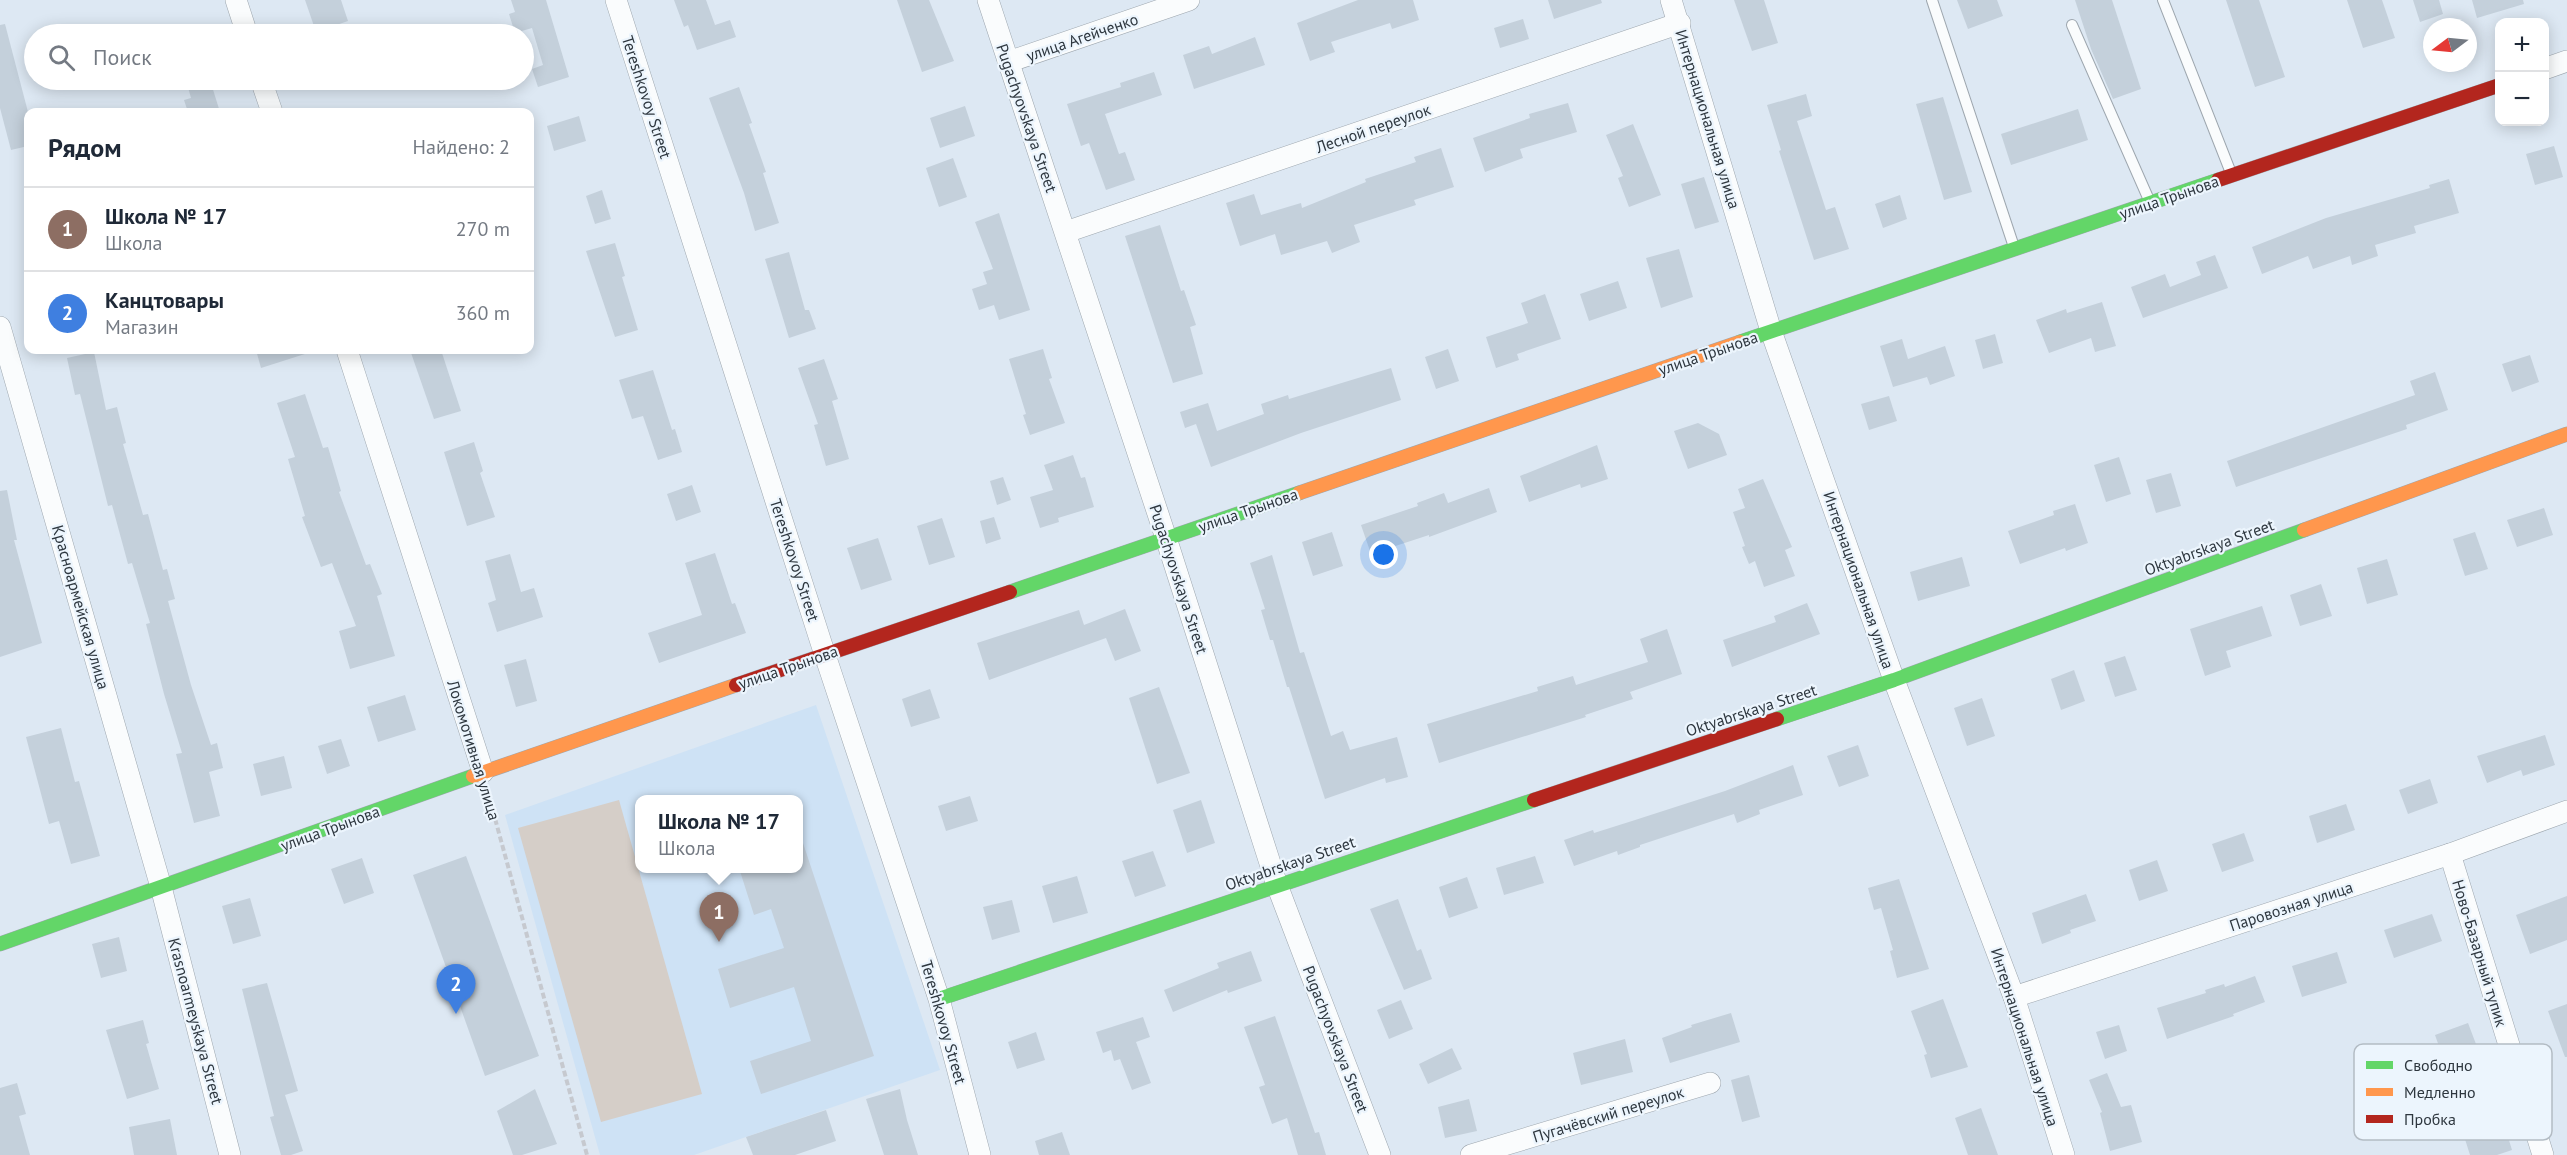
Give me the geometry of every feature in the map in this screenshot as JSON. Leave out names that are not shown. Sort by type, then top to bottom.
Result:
[{"type":"street","points":[[236,0],[244,24]]},
{"type":"street","name":"Tereshkovoy Street","points":[[616,0],[825,655],[939,999],[980,1155]]},
{"type":"street","name":"Pugachyovskaya Street","points":[[988,0],[1166,538],[1276,885],[1380,1155]]},
{"type":"street","name":"улица Агейченко","points":[[1008,62],[1189,0]]},
{"type":"street","name":"Интернациональная улица","points":[[1671,0],[1680,23],[1771,331],[1894,680],[2014,997],[2064,1155]]},
{"type":"street","name":"Лесной переулок","points":[[1066,232],[1680,23]]},
{"type":"street","points":[[2549,67],[2567,61]]},
{"type":"street","name":"улица Трынова","points":[[0,944],[483,772],[1771,331],[2495,86]]},
{"type":"street","points":[[264,90],[271,108]]},
{"type":"street","name":"Красноармейская улица","points":[[0,327],[161,887]]},
{"type":"street","name":"Локомотивная улица","points":[[348,354],[483,772]]},
{"type":"street","name":"Oktyabrskaya Street","points":[[939,999],[1894,680],[2567,434]]},
{"type":"street","name":"Паровозная улица","points":[[2014,997],[2450,854],[2567,811]]},
{"type":"street","name":"Ново-Базарный тупик","points":[[2450,854],[2509,1044]]},
{"type":"street","name":"Krasnoarmeyskaya Street","points":[[161,887],[231,1155]]},
{"type":"street","name":"Пугачёвский переулок","points":[[1471,1155],[1710,1083]]},
{"type":"street","name":"Ново-Базарный тупик","points":[[2538,1140],[2543,1155]]},
{"type":"lane","points":[[1932,0],[2015,249]]},
{"type":"lane","points":[[2163,0],[2232,176]]},
{"type":"lane","points":[[2072,25],[2150,204]]},
{"type":"path","name":"Локомотивная улица","points":[[483,772],[587,1155]]},
{"type":"shaded area","points":[[816,705],[940,1070],[694,1155],[600,1155],[505,815]]},
{"type":"shaded area","points":[[619,800],[635,857],[635,873],[640,873],[702,1094],[601,1122],[518,828]]},
{"type":"building","points":[[305,0],[341,0],[348,21],[339,24],[313,24]]},
{"type":"building","points":[[511,0],[546,0],[569,77],[538,87],[534,68],[543,65],[534,35],[534,24],[512,24],[509,14],[515,12]]},
{"type":"building","points":[[674,0],[706,0],[715,25],[730,20],[736,37],[697,50],[688,25],[684,27]]},
{"type":"building","points":[[897,0],[929,0],[954,61],[922,72]]},
{"type":"building","points":[[1358,0],[1413,0],[1419,20],[1392,29],[1390,23],[1331,42],[1335,52],[1310,61],[1297,23]]},
{"type":"building","points":[[1548,0],[1601,0],[1602,3],[1554,19]]},
{"type":"building","points":[[1734,0],[1764,0],[1778,43],[1752,51]]},
{"type":"building","points":[[1957,0],[1997,0],[2003,16],[1968,29]]},
{"type":"building","points":[[2075,0],[2112,0],[2141,89],[2113,99],[2091,49]]},
{"type":"building","points":[[2226,0],[2259,0],[2285,77],[2255,87]]},
{"type":"building","points":[[2347,0],[2382,0],[2395,38],[2363,48]]},
{"type":"building","points":[[2413,0],[2439,0],[2443,14],[2423,18],[2420,22]]},
{"type":"building","points":[[2472,0],[2523,0],[2524,4],[2477,18]]},
{"type":"building","points":[[1523,19],[1529,39],[1500,48],[1494,28]]},
{"type":"building","points":[[5,24],[27,108],[24,108],[24,147],[11,150],[0,108],[0,25]]},
{"type":"building","points":[[1255,37],[1265,65],[1194,89],[1183,55],[1209,46],[1212,54]]},
{"type":"building","points":[[1154,72],[1162,95],[1105,114],[1119,154],[1125,152],[1135,180],[1106,190],[1089,143],[1081,146],[1067,104],[1121,87],[1120,83]]},
{"type":"building","points":[[739,87],[752,123],[749,124],[766,172],[763,173],[779,223],[755,231],[744,193],[709,98]]},
{"type":"building","points":[[189,90],[213,90],[219,108],[187,108],[184,100],[191,98]]},
{"type":"building","points":[[1806,94],[1812,116],[1797,121],[1826,210],[1835,207],[1849,249],[1814,260],[1779,151],[1781,150],[1767,105]]},
{"type":"building","points":[[1943,97],[1972,192],[1944,200],[1916,104]]},
{"type":"building","points":[[1568,103],[1577,132],[1520,149],[1523,158],[1485,172],[1473,138],[1530,118],[1529,114]]},
{"type":"building","points":[[965,106],[975,136],[940,148],[930,118]]},
{"type":"building","points":[[2078,109],[2088,140],[2011,165],[2001,134]]},
{"type":"building","points":[[579,116],[586,141],[554,151],[547,126]]},
{"type":"building","points":[[1633,124],[1661,195],[1629,207],[1618,178],[1623,176],[1606,135]]},
{"type":"building","points":[[2554,146],[2563,177],[2535,185],[2526,154]]},
{"type":"building","points":[[1441,148],[1454,187],[1414,200],[1416,205],[1354,225],[1360,242],[1332,253],[1327,241],[1281,255],[1275,234],[1240,246],[1226,203],[1254,194],[1261,215],[1301,203],[1302,208],[1366,182],[1365,179],[1416,162],[1414,157]]},
{"type":"building","points":[[953,158],[967,197],[939,207],[926,168]]},
{"type":"building","points":[[1704,177],[1719,222],[1695,229],[1681,184]]},
{"type":"building","points":[[2449,179],[2459,213],[2414,226],[2416,233],[2375,245],[2378,256],[2352,265],[2350,256],[2313,269],[2308,256],[2262,274],[2252,247],[2326,218],[2430,188],[2429,185]]},
{"type":"building","points":[[602,190],[611,219],[595,224],[586,196]]},
{"type":"building","points":[[1900,195],[1907,219],[1883,228],[1875,204]]},
{"type":"building","points":[[999,213],[1030,310],[999,320],[994,305],[979,310],[972,289],[987,284],[983,272],[993,269],[975,222]]},
{"type":"building","points":[[1160,225],[1181,291],[1184,290],[1196,325],[1190,327],[1203,374],[1173,383],[1125,236]]},
{"type":"building","points":[[615,243],[625,276],[622,277],[638,330],[615,337],[586,251]]},
{"type":"building","points":[[1679,249],[1693,297],[1661,308],[1646,258]]},
{"type":"building","points":[[789,252],[805,310],[809,310],[816,329],[789,338],[765,259]]},
{"type":"building","points":[[2215,255],[2228,288],[2143,318],[2131,287],[2165,274],[2170,287],[2201,275],[2196,262]]},
{"type":"building","points":[[1618,281],[1627,308],[1589,321],[1580,294]]},
{"type":"building","points":[[1545,294],[1561,339],[1517,354],[1519,360],[1496,368],[1486,337],[1528,323],[1521,303]]},
{"type":"building","points":[[2102,302],[2116,346],[2095,352],[2091,338],[2049,353],[2036,320],[2066,309],[2067,313]]},
{"type":"building","points":[[1995,334],[2003,363],[1983,369],[1975,340]]},
{"type":"building","points":[[1902,339],[1908,359],[1945,346],[1955,376],[1930,385],[1927,377],[1893,387],[1880,346]]},
{"type":"building","points":[[1043,349],[1052,378],[1049,379],[1065,423],[1030,435],[1009,359]]},
{"type":"building","points":[[1448,349],[1459,381],[1436,389],[1425,357]]},
{"type":"building","points":[[94,354],[106,410],[117,407],[126,443],[123,444],[143,515],[148,514],[163,570],[167,569],[175,599],[168,601],[191,685],[211,745],[217,743],[223,768],[209,772],[220,816],[194,823],[176,754],[182,753],[146,624],[150,623],[132,563],[128,564],[112,505],[108,506],[80,394],[75,395],[67,358]]},
{"type":"building","points":[[257,354],[305,354],[261,368]]},
{"type":"building","points":[[411,354],[442,354],[461,411],[434,419]]},
{"type":"building","points":[[2530,355],[2539,382],[2512,392],[2502,364]]},
{"type":"building","points":[[824,359],[838,399],[832,401],[849,459],[826,466],[814,425],[818,424],[798,368]]},
{"type":"building","points":[[1391,368],[1401,400],[1301,433],[1211,467],[1196,424],[1185,428],[1180,412],[1208,403],[1217,431],[1264,414],[1261,404],[1288,395],[1289,399]]},
{"type":"building","points":[[653,370],[672,430],[675,429],[682,452],[658,460],[643,416],[632,419],[619,380]]},
{"type":"building","points":[[2435,372],[2448,410],[2406,425],[2407,429],[2236,487],[2227,461],[2415,395],[2410,381]]},
{"type":"building","points":[[305,394],[323,448],[328,447],[341,491],[339,492],[366,565],[370,564],[382,594],[377,596],[395,656],[350,669],[339,631],[356,626],[332,563],[321,567],[302,517],[305,516],[288,459],[295,457],[277,403]]},
{"type":"building","points":[[1889,396],[1897,421],[1869,430],[1861,404]]},
{"type":"building","points":[[1698,423],[1719,434],[1727,455],[1688,469],[1674,431]]},
{"type":"building","points":[[474,442],[483,471],[480,473],[495,517],[467,526],[444,452]]},
{"type":"building","points":[[1597,445],[1608,479],[1581,488],[1580,484],[1529,502],[1520,476]]},
{"type":"building","points":[[1073,455],[1081,478],[1085,477],[1094,507],[1058,518],[1059,522],[1040,528],[1030,497],[1053,490],[1044,465]]},
{"type":"building","points":[[2119,457],[2131,494],[2106,502],[2094,465]]},
{"type":"building","points":[[2171,473],[2181,506],[2156,513],[2146,480]]},
{"type":"building","points":[[1003,477],[1011,500],[997,505],[990,481]]},
{"type":"building","points":[[1763,479],[1792,547],[1785,550],[1795,576],[1764,587],[1755,561],[1749,564],[1733,512],[1745,508],[1738,489]]},
{"type":"building","points":[[692,485],[701,512],[676,521],[667,494]]},
{"type":"building","points":[[1489,488],[1497,512],[1429,537],[1429,535],[1371,554],[1361,525],[1418,506],[1417,503],[1444,493],[1448,503]]},
{"type":"building","points":[[7,490],[17,540],[14,540],[42,643],[0,657],[0,491]]},
{"type":"building","points":[[2075,504],[2088,543],[2066,551],[2065,548],[2020,564],[2008,531],[2054,515],[2053,511]]},
{"type":"building","points":[[2544,508],[2553,535],[2517,547],[2507,520]]},
{"type":"building","points":[[994,517],[1001,539],[986,544],[980,521]]},
{"type":"building","points":[[942,518],[955,557],[929,565],[917,526]]},
{"type":"building","points":[[1332,532],[1343,566],[1313,576],[1302,542]]},
{"type":"building","points":[[2475,532],[2488,569],[2465,576],[2453,539]]},
{"type":"building","points":[[878,538],[892,580],[861,590],[847,548]]},
{"type":"building","points":[[715,553],[732,604],[735,603],[746,633],[659,663],[648,633],[702,615],[685,563]]},
{"type":"building","points":[[510,554],[521,592],[534,588],[543,617],[497,632],[488,603],[496,600],[485,561]]},
{"type":"building","points":[[1272,555],[1300,653],[1304,652],[1331,736],[1343,731],[1350,750],[1397,737],[1408,777],[1386,783],[1385,778],[1325,799],[1273,640],[1270,640],[1261,610],[1265,609],[1250,563]]},
{"type":"building","points":[[1962,557],[1970,586],[1918,601],[1910,572]]},
{"type":"building","points":[[2387,559],[2398,595],[2367,604],[2357,568]]},
{"type":"building","points":[[2321,584],[2332,616],[2300,626],[2290,595]]},
{"type":"building","points":[[1807,603],[1820,634],[1732,667],[1723,640],[1776,622],[1774,616]]},
{"type":"building","points":[[2262,606],[2272,636],[2226,651],[2231,667],[2205,676],[2190,629]]},
{"type":"building","points":[[1125,609],[1141,651],[1115,661],[1106,638],[989,680],[977,643],[1079,610],[1084,625]]},
{"type":"building","points":[[1667,629],[1682,674],[1630,692],[1633,699],[1585,715],[1586,717],[1439,763],[1427,724],[1538,691],[1537,687],[1573,676],[1576,685],[1648,662],[1640,639]]},
{"type":"building","points":[[2125,656],[2137,690],[2115,697],[2104,663]]},
{"type":"building","points":[[526,659],[537,701],[516,707],[504,665]]},
{"type":"building","points":[[2074,670],[2085,701],[2061,710],[2051,679]]},
{"type":"building","points":[[1159,687],[1190,773],[1157,784],[1129,698]]},
{"type":"building","points":[[930,689],[940,718],[911,727],[902,699]]},
{"type":"building","points":[[405,695],[416,730],[378,742],[367,707]]},
{"type":"building","points":[[1982,698],[1995,736],[1967,746],[1954,708]]},
{"type":"building","points":[[61,728],[75,782],[79,781],[100,856],[71,864],[59,821],[49,824],[26,737]]},
{"type":"building","points":[[2545,735],[2555,765],[2523,776],[2521,770],[2487,783],[2477,756]]},
{"type":"building","points":[[341,739],[350,766],[327,774],[318,746]]},
{"type":"building","points":[[1858,745],[1869,776],[1839,787],[1827,756]]},
{"type":"building","points":[[284,756],[292,788],[261,796],[253,764]]},
{"type":"building","points":[[1793,765],[1803,795],[1759,810],[1760,814],[1737,823],[1734,814],[1640,845],[1640,847],[1618,855],[1617,851],[1574,866],[1564,840],[1593,830],[1594,833],[1725,791]]},
{"type":"building","points":[[2430,779],[2438,803],[2408,814],[2399,790]]},
{"type":"building","points":[[970,796],[978,821],[946,831],[938,806]]},
{"type":"building","points":[[1201,800],[1215,843],[1187,853],[1173,810]]},
{"type":"building","points":[[2346,804],[2355,830],[2317,843],[2309,816]]},
{"type":"building","points":[[2244,833],[2254,861],[2222,872],[2212,844]]},
{"type":"building","points":[[803,843],[874,1056],[761,1094],[750,1061],[811,1041],[794,987],[730,1008],[718,969],[784,948],[771,909],[754,915],[741,873],[803,873]]},
{"type":"building","points":[[1153,851],[1166,886],[1135,897],[1122,861]]},
{"type":"building","points":[[466,856],[539,1056],[485,1076],[413,875]]},
{"type":"building","points":[[1535,856],[1544,883],[1504,895],[1496,868]]},
{"type":"building","points":[[362,858],[374,893],[344,904],[331,869]]},
{"type":"building","points":[[2157,860],[2168,891],[2139,901],[2129,870]]},
{"type":"building","points":[[1077,876],[1088,913],[1053,923],[1042,886]]},
{"type":"building","points":[[1467,877],[1478,908],[1449,918],[1439,887]]},
{"type":"building","points":[[1899,879],[1929,969],[1897,978],[1890,951],[1893,950],[1881,908],[1874,910],[1868,888]]},
{"type":"building","points":[[2086,894],[2096,921],[2070,930],[2071,933],[2042,944],[2032,913]]},
{"type":"building","points":[[2567,896],[2567,940],[2530,954],[2516,915]]},
{"type":"building","points":[[250,898],[261,936],[233,944],[222,906]]},
{"type":"building","points":[[1398,899],[1417,951],[1421,949],[1432,979],[1404,990],[1370,909]]},
{"type":"building","points":[[1012,900],[1020,932],[992,940],[983,907]]},
{"type":"building","points":[[2432,914],[2442,941],[2394,958],[2384,930]]},
{"type":"building","points":[[119,937],[127,971],[101,978],[92,944]]},
{"type":"building","points":[[1251,951],[1262,981],[1228,993],[1227,990],[1173,1012],[1164,990],[1219,968],[1217,963]]},
{"type":"building","points":[[2337,952],[2347,983],[2302,997],[2292,966]]},
{"type":"building","points":[[2255,976],[2265,1002],[2233,1014],[2234,1016],[2167,1039],[2157,1008],[2206,993],[2205,990],[2224,984],[2225,987]]},
{"type":"building","points":[[267,983],[298,1091],[285,1095],[303,1151],[291,1155],[281,1155],[270,1117],[274,1116],[242,989]]},
{"type":"building","points":[[1943,999],[1968,1067],[1931,1078],[1924,1055],[1927,1054],[1911,1011]]},
{"type":"building","points":[[1401,1000],[1413,1029],[1389,1039],[1377,1010]]},
{"type":"building","points":[[2567,1004],[2567,1057],[2565,1057],[2548,1011]]},
{"type":"building","points":[[1731,1013],[1740,1042],[1670,1063],[1662,1038],[1692,1027],[1691,1025]]},
{"type":"building","points":[[1275,1016],[1315,1133],[1319,1132],[1326,1155],[1298,1155],[1287,1118],[1272,1124],[1259,1087],[1265,1085],[1244,1027]]},
{"type":"building","points":[[1143,1017],[1150,1037],[1136,1042],[1151,1083],[1132,1090],[1120,1059],[1114,1061],[1111,1050],[1103,1053],[1096,1032]]},
{"type":"building","points":[[143,1020],[149,1043],[146,1044],[159,1089],[127,1099],[106,1030]]},
{"type":"building","points":[[2468,1023],[2476,1044],[2438,1044],[2435,1035]]},
{"type":"building","points":[[2119,1025],[2127,1051],[2105,1059],[2096,1032]]},
{"type":"building","points":[[1036,1032],[1045,1060],[1017,1069],[1008,1042]]},
{"type":"building","points":[[1625,1039],[1633,1072],[1581,1085],[1573,1053]]},
{"type":"building","points":[[1452,1048],[1462,1069],[1428,1084],[1419,1064]]},
{"type":"building","points":[[2107,1073],[2121,1107],[2131,1105],[2142,1142],[2110,1151],[2100,1113],[2102,1112],[2089,1080]]},
{"type":"building","points":[[1749,1075],[1760,1117],[1742,1122],[1731,1080]]},
{"type":"building","points":[[17,1083],[26,1114],[19,1116],[30,1155],[0,1155],[0,1088]]},
{"type":"building","points":[[535,1089],[557,1144],[522,1155],[513,1155],[497,1111]]},
{"type":"building","points":[[900,1089],[918,1155],[884,1155],[866,1099]]},
{"type":"building","points":[[1469,1099],[1477,1131],[1445,1138],[1438,1107]]},
{"type":"building","points":[[1981,1108],[1998,1155],[1968,1155],[1955,1118]]},
{"type":"building","points":[[826,1110],[836,1141],[795,1155],[753,1155],[746,1137]]},
{"type":"building","points":[[170,1119],[177,1155],[134,1155],[129,1127]]},
{"type":"building","points":[[1062,1132],[1070,1155],[1039,1155],[1035,1141]]},
{"type":"building","points":[[2465,1140],[2509,1140],[2512,1150],[2497,1155],[2470,1155]]},
{"type":"traffic: fast","points":[[1740,342],[2218,180]]},
{"type":"traffic: fast","points":[[1010,592],[1299,493]]},
{"type":"traffic: fast","points":[[1777,719],[1894,680],[2304,530]]},
{"type":"traffic: fast","points":[[0,944],[473,776]]},
{"type":"traffic: fast","points":[[939,999],[1534,800]]},
{"type":"traffic: slow","points":[[1299,493],[1740,342]]},
{"type":"traffic: slow","points":[[2304,530],[2567,434]]},
{"type":"traffic: slow","points":[[473,776],[736,685]]},
{"type":"traffic: jam","points":[[2218,180],[2495,87]]},
{"type":"traffic: jam","points":[[736,685],[1010,592]]},
{"type":"traffic: jam","points":[[1534,800],[1777,719]]},
{"type":"place","name":"Школа № 17","points":[[719,942]]},
{"type":"place","name":"Канцтовары","points":[[456,1014]]}]
